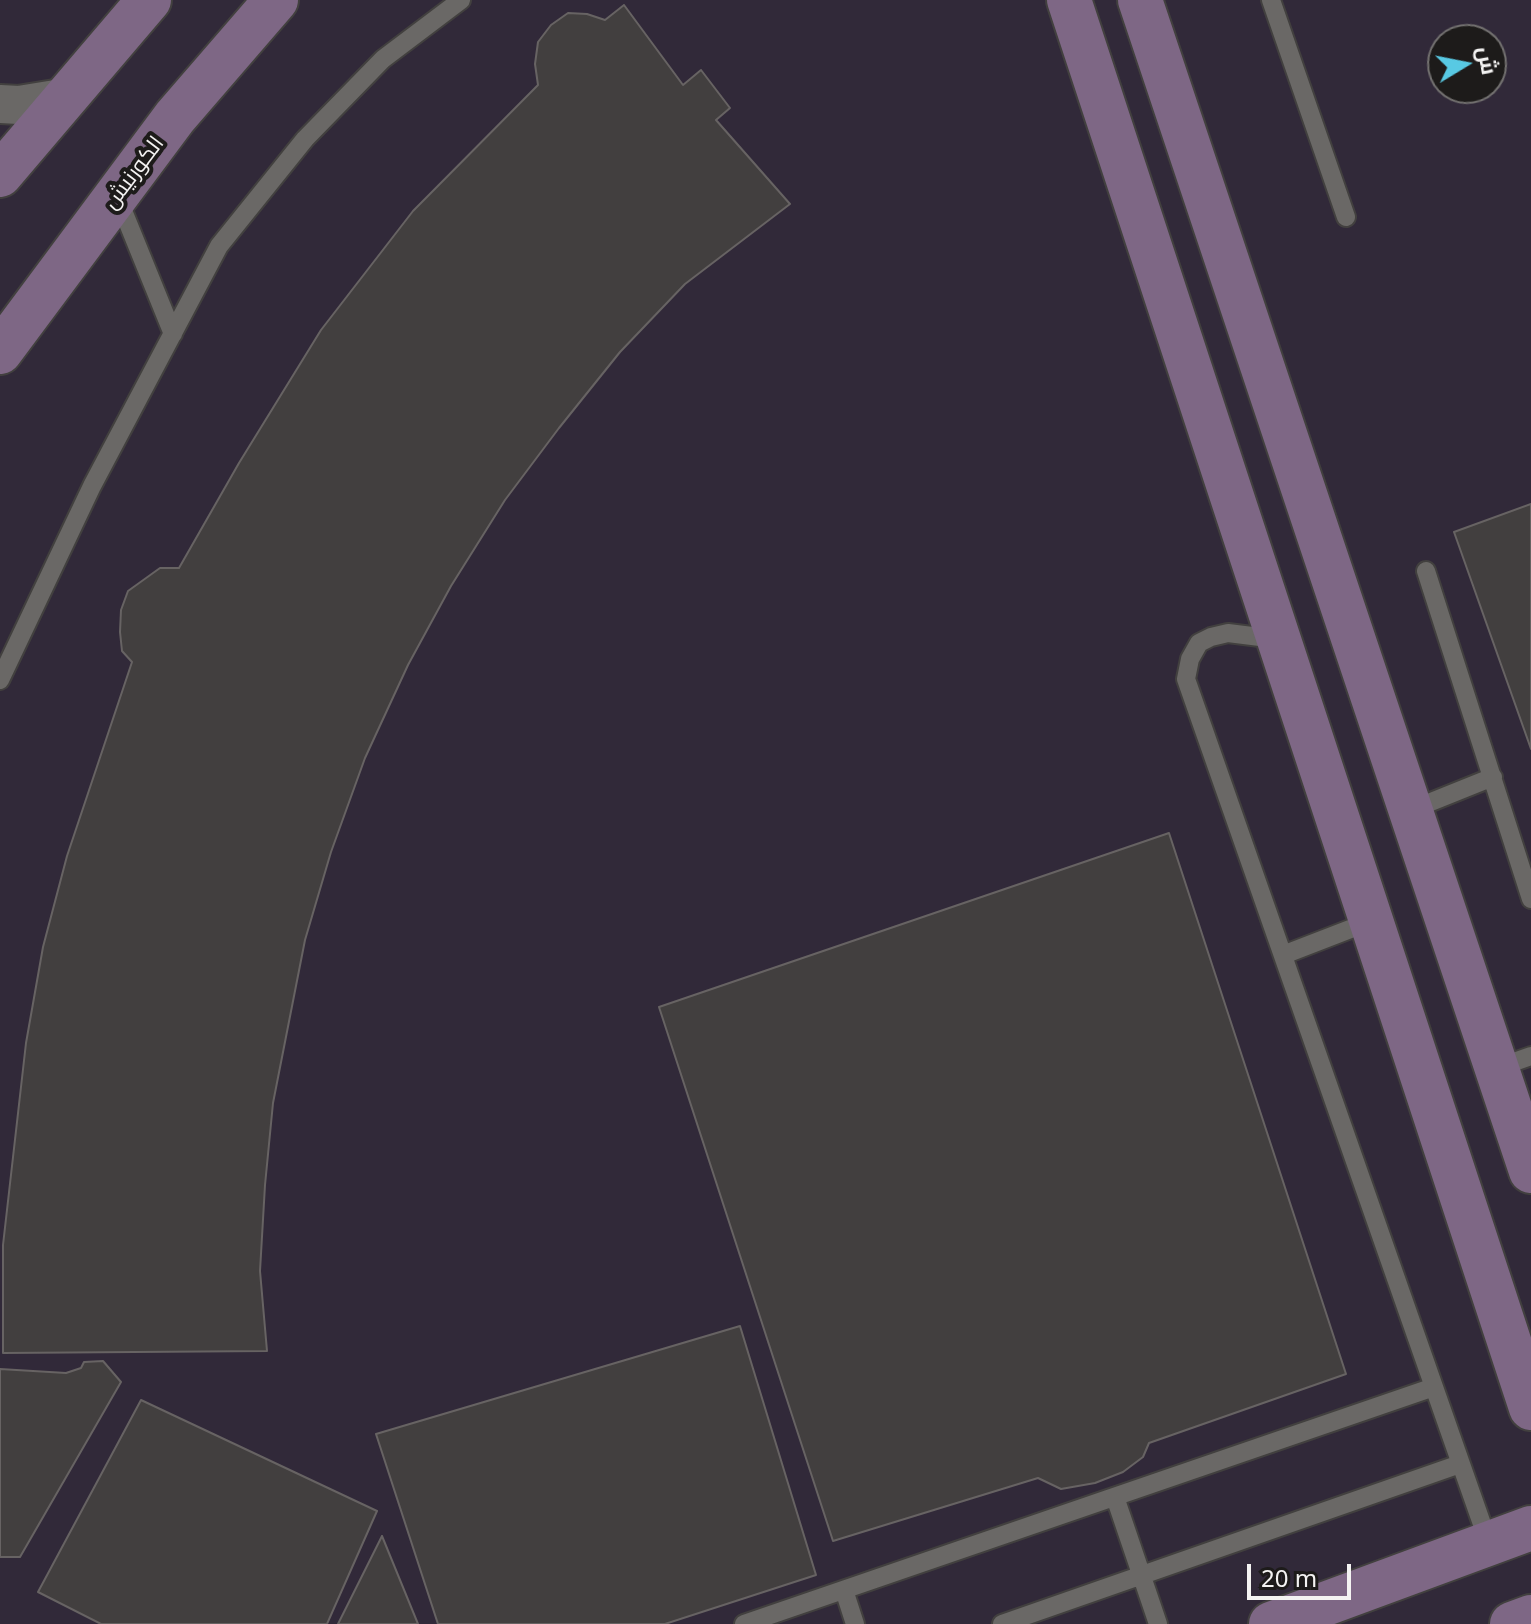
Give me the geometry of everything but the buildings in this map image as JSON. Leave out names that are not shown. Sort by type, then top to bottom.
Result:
[{"type":"street","points":[[0,175],[149,0]]},
{"type":"street","name":"الكورنيش","points":[[0,352],[175,117],[276,0]]},
{"type":"street","points":[[1069,0],[1531,1408]]},
{"type":"street","points":[[1140,0],[1411,810],[1514,1062],[1531,1171]]},
{"type":"street","points":[[0,104],[19,105],[68,97]]},
{"type":"street","points":[[1271,1624],[1531,1528]]},
{"type":"street","points":[[1512,1624],[1531,1617]]},
{"type":"lane","points":[[0,680],[92,486],[219,246],[305,139],[383,59],[461,0]]},
{"type":"lane","points":[[1271,0],[1346,217]]},
{"type":"lane","points":[[117,195],[173,334]]},
{"type":"lane","points":[[1426,571],[1531,899]]},
{"type":"lane","points":[[1279,640],[1228,633],[1211,637],[1199,643],[1190,659],[1186,679],[1489,1544]]},
{"type":"lane","points":[[1411,810],[1493,777]]},
{"type":"lane","points":[[1283,955],[1371,921]]},
{"type":"lane","points":[[744,1624],[1434,1387]]},
{"type":"lane","points":[[1002,1624],[1460,1464]]},
{"type":"lane","points":[[1115,1497],[1158,1624]]},
{"type":"lane","points":[[844,1590],[855,1624]]},
{"type":"shaded area","points":[[0,0],[1531,0],[1531,1624],[0,1624]]}]
